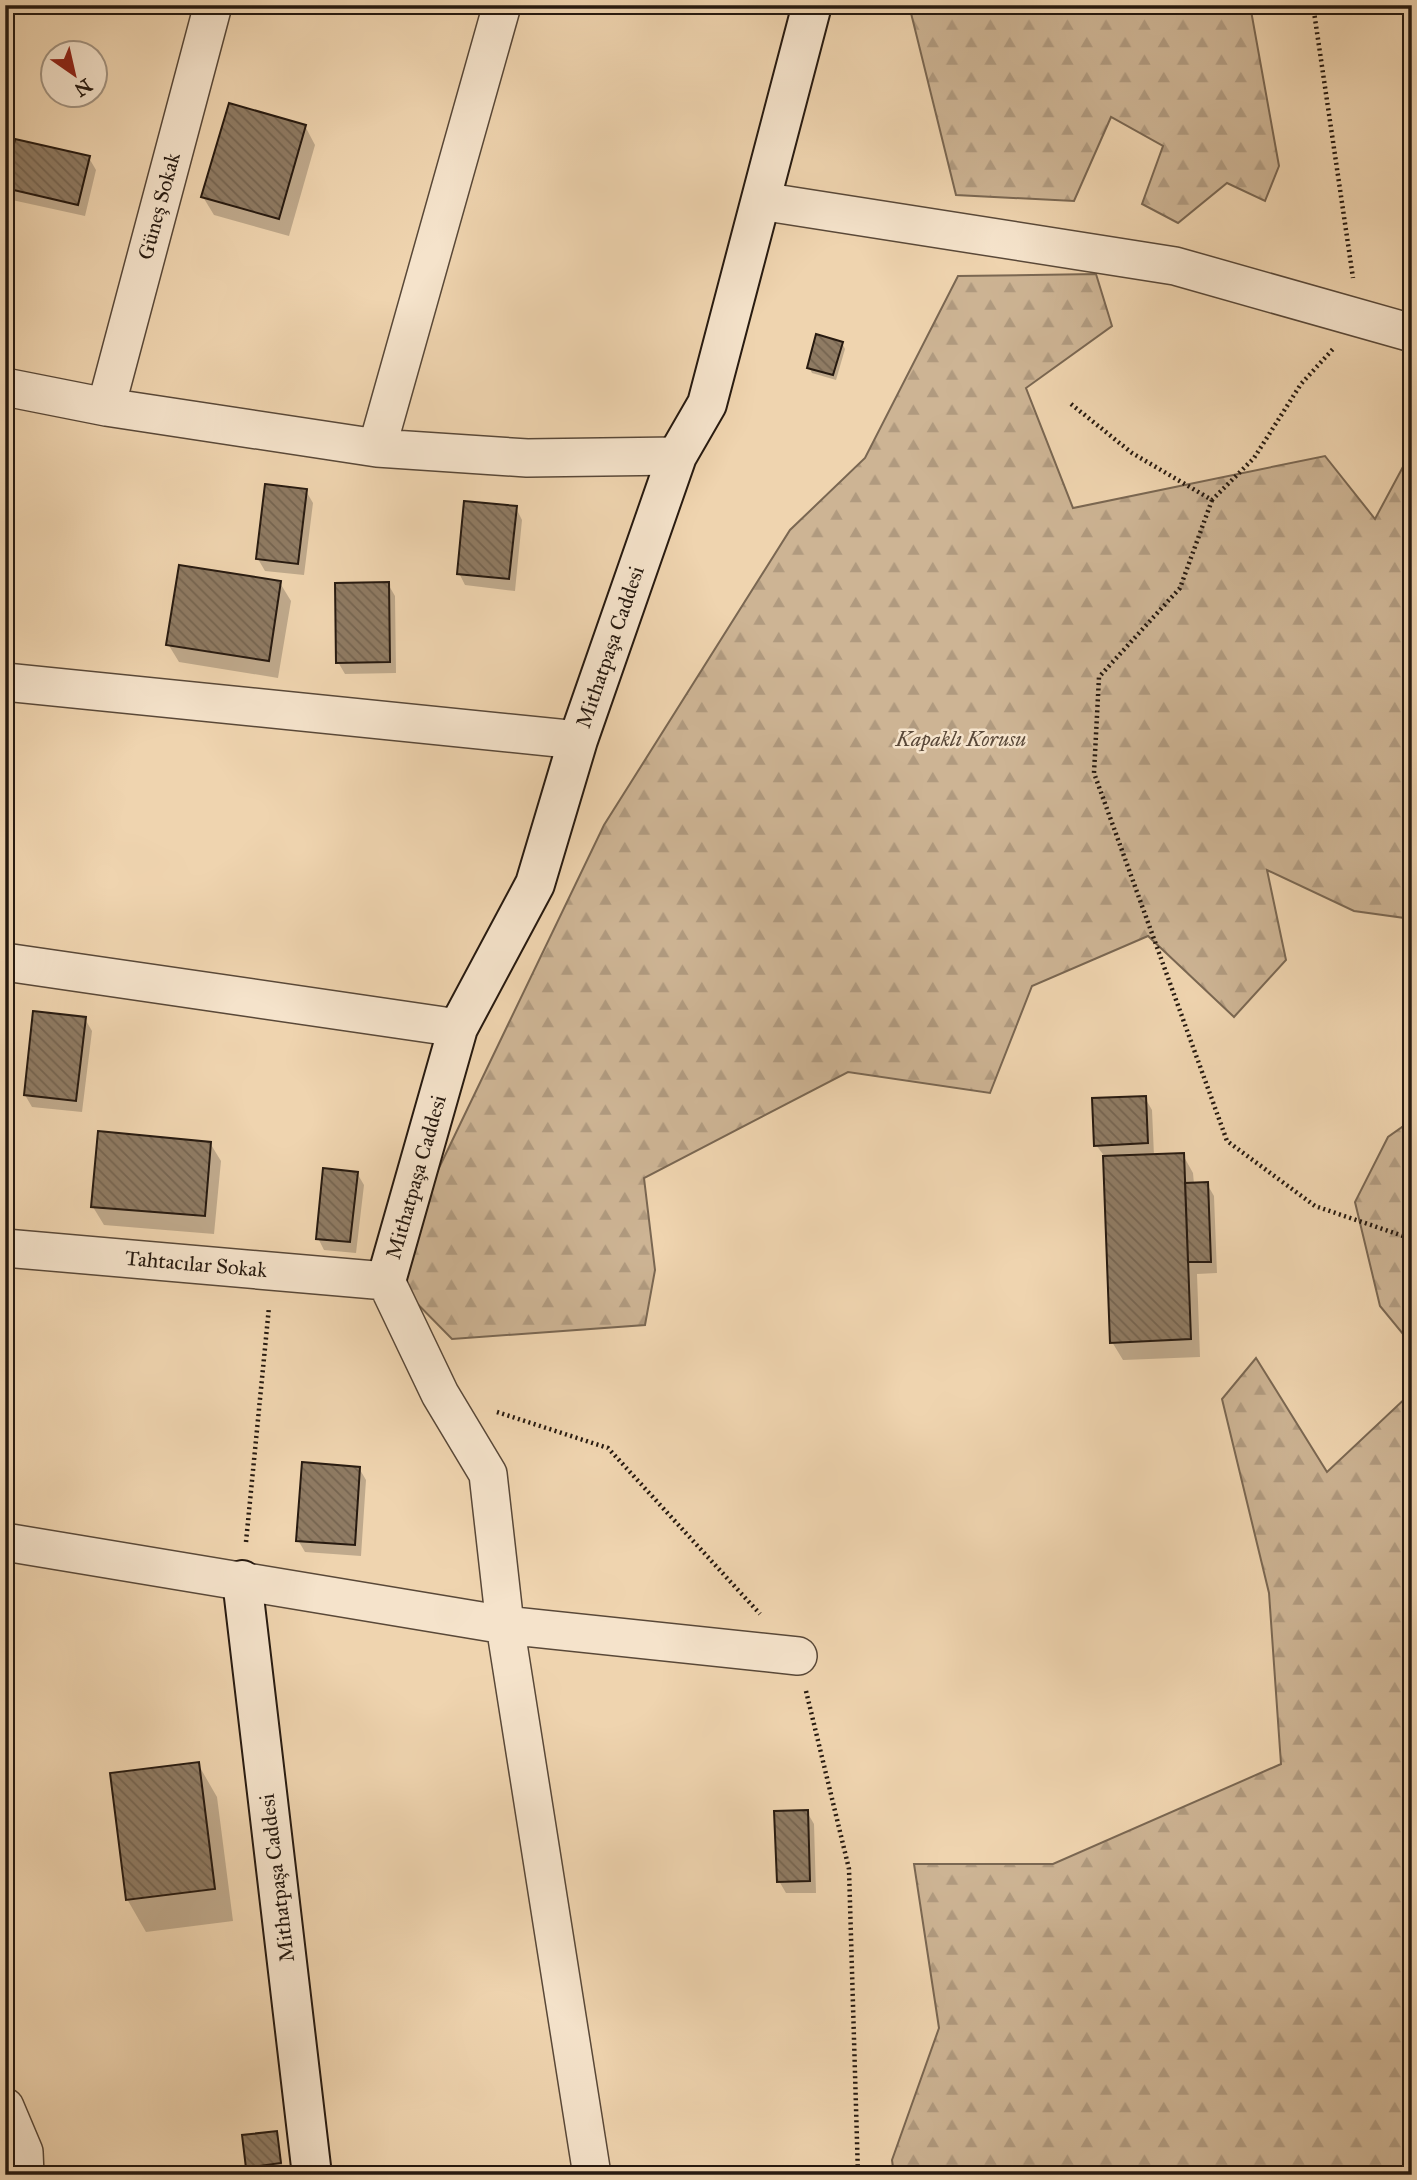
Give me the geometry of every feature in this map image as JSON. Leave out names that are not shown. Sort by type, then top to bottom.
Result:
[{"type":"street","name":"Güneş Sokak","points":[[106,407],[213,5]]},
{"type":"street","points":[[377,448],[502,5]]},
{"type":"street","name":"Mithatpaşa Caddesi","points":[[386,1281],[458,1028],[535,884],[578,740],[677,456],[707,404],[813,5]]},
{"type":"street","points":[[761,201],[1175,266],[1412,333]]},
{"type":"street","points":[[5,387],[106,407],[377,448],[527,458],[677,456]]},
{"type":"street","points":[[5,682],[578,740]]},
{"type":"street","points":[[5,962],[458,1028]]},
{"type":"street","name":"Tahtacılar Sokak","points":[[5,1248],[386,1281]]},
{"type":"street","points":[[386,1281],[440,1394],[488,1474],[505,1625],[592,2175]]},
{"type":"street","points":[[5,1542],[505,1625],[798,1656]]},
{"type":"street","name":"Mithatpaşa Caddesi","points":[[242,1580],[312,2175]]},
{"type":"street","points":[[5,2107],[18,2159]]},
{"type":"path","points":[[1313,5],[1360,320],[1301,384],[1254,458],[1212,500],[1180,588],[1099,677],[1094,773],[1227,1141],[1315,1206],[1412,1239]]},
{"type":"path","points":[[1070,404],[1132,453],[1212,500]]},
{"type":"path","points":[[242,1580],[272,1271]]},
{"type":"path","points":[[440,1394],[608,1448],[798,1656],[849,1869],[858,2175]]},
{"type":"green space","points":[[909,5],[1250,5],[1279,166],[1265,201],[1227,183],[1178,223],[1142,204],[1163,146],[1111,117],[1074,201],[956,195]]},
{"type":"green space","name":"Kapaklı Korusu","points":[[1096,274],[1112,326],[1026,388],[1073,508],[1325,456],[1375,519],[1412,450],[1412,919],[1354,911],[1267,870],[1286,960],[1234,1017],[1148,936],[1032,986],[990,1093],[848,1072],[644,1178],[655,1270],[645,1325],[452,1339],[388,1274],[604,825],[790,530],[865,458],[958,276]]},
{"type":"green space","points":[[1412,1120],[1412,1345],[1380,1306],[1355,1202],[1388,1137]]},
{"type":"green space","points":[[1256,1358],[1327,1472],[1412,1392],[1412,2175],[894,2175],[892,2160],[939,2028],[914,1864],[1053,1864],[1281,1764],[1269,1593],[1222,1399]]},
{"type":"building","points":[[229,103],[306,125],[279,219],[201,197]]},
{"type":"building","points":[[15,139],[90,156],[78,205],[5,188]]},
{"type":"building","points":[[816,334],[843,342],[833,375],[807,368]]},
{"type":"building","points":[[265,484],[307,489],[298,564],[256,559]]},
{"type":"building","points":[[464,501],[517,506],[509,579],[457,574]]},
{"type":"building","points":[[179,565],[281,581],[269,661],[166,645]]},
{"type":"building","points":[[389,582],[390,662],[336,663],[335,583]]},
{"type":"building","points":[[33,1011],[86,1017],[76,1101],[24,1095]]},
{"type":"building","points":[[1146,1096],[1148,1143],[1094,1146],[1092,1098]]},
{"type":"building","points":[[98,1131],[211,1142],[205,1216],[91,1207]]},
{"type":"building","points":[[1184,1153],[1191,1339],[1110,1343],[1103,1156]]},
{"type":"building","points":[[323,1168],[358,1172],[350,1242],[316,1239]]},
{"type":"building","points":[[1208,1182],[1211,1262],[1188,1262],[1185,1183]]},
{"type":"building","points":[[302,1462],[360,1467],[355,1545],[296,1541]]},
{"type":"building","points":[[199,1762],[215,1889],[126,1900],[110,1773]]},
{"type":"building","points":[[808,1810],[810,1881],[777,1882],[774,1811]]},
{"type":"building","points":[[277,2131],[281,2163],[246,2168],[242,2135]]}]
